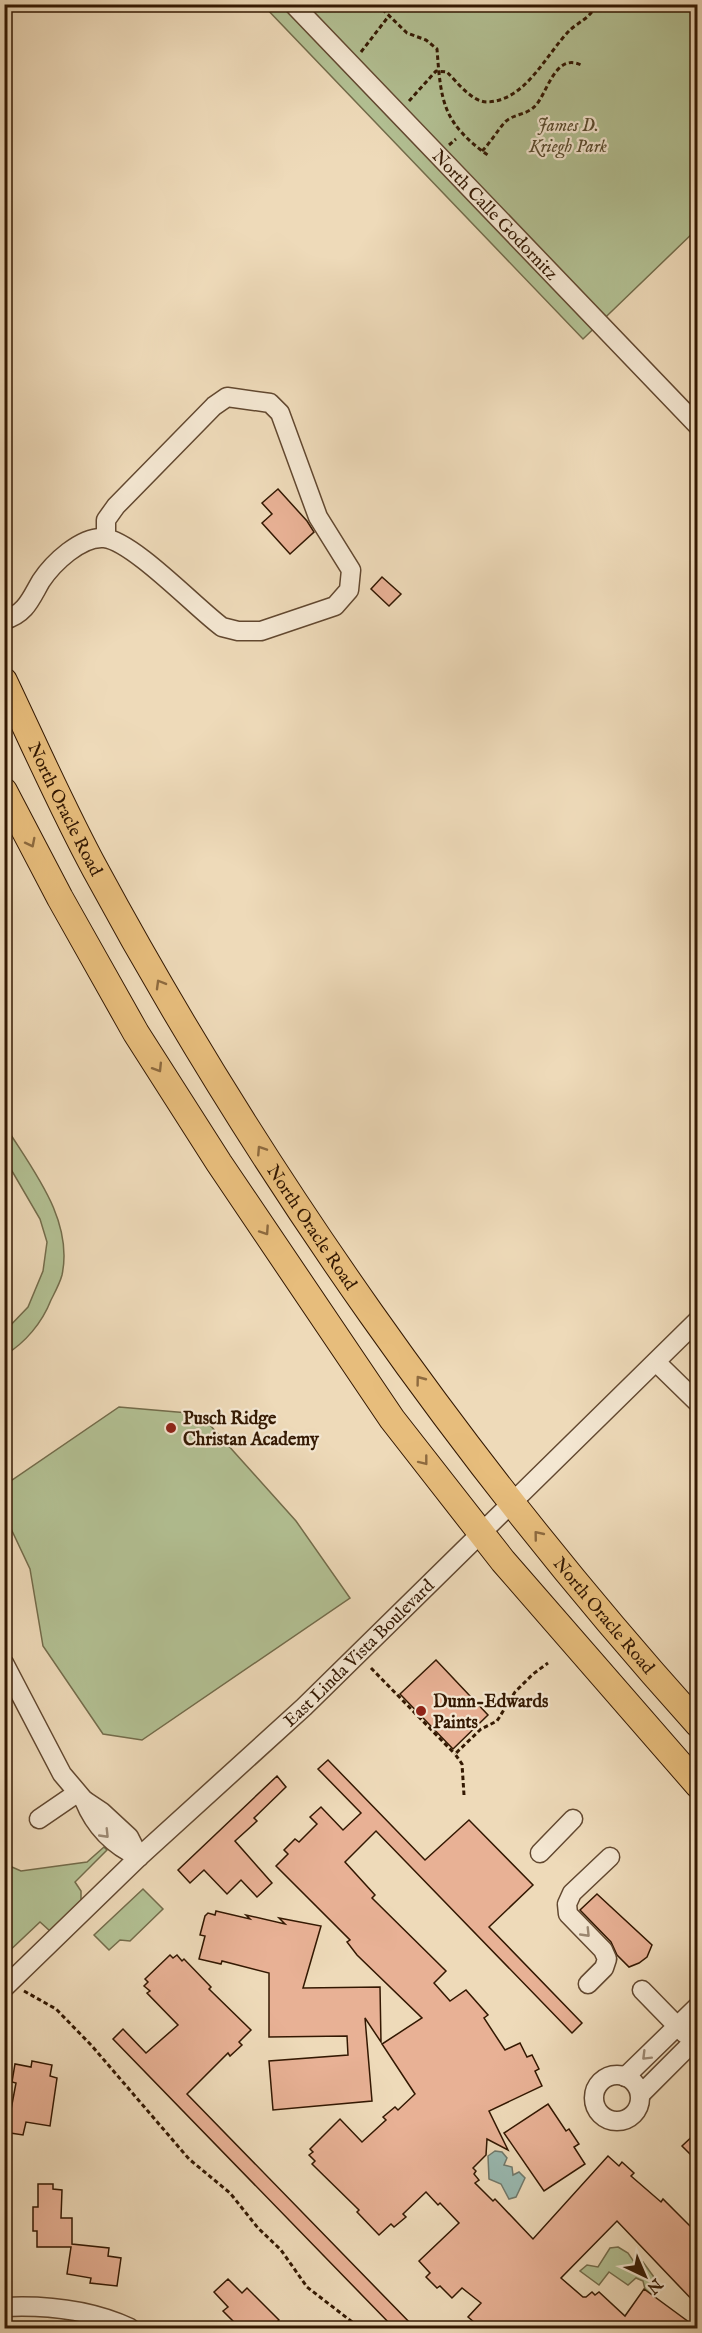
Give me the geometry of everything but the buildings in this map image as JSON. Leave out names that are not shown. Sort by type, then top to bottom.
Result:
[{"type":"highway","name":"North Oracle Road","points":[[4,681],[93,867],[259,1148],[390,1340],[512,1501],[698,1724]]},
{"type":"highway","points":[[4,791],[60,898],[136,1033],[219,1163],[392,1419],[480,1533],[612,1689],[698,1785]]},
{"type":"street","name":"North Calle Godornitz","points":[[293,4],[698,426]]},
{"type":"street","points":[[4,620],[23,610],[41,581],[58,561],[90,539],[106,538],[127,548],[222,627],[238,631],[261,631],[300,619],[335,606],[349,590],[351,570],[318,517],[298,469],[280,413],[270,403],[228,397],[214,406],[116,506],[106,520],[106,538]]},
{"type":"street","name":"East Linda Vista Boulevard","points":[[13,1986],[139,1857],[304,1707],[698,1320]]},
{"type":"street","points":[[656,1362],[698,1403]]},
{"type":"street","points":[[4,1663],[55,1762],[81,1797],[93,1821],[119,1848],[139,1857]]},
{"type":"street","points":[[39,1819],[81,1797]]},
{"type":"street","points":[[540,1853],[573,1819]]},
{"type":"street","points":[[588,1984],[604,1968],[607,1959],[603,1950],[568,1914],[567,1904],[572,1893],[610,1857]]},
{"type":"street","points":[[640,2095],[635,2084],[625,2076],[612,2076],[600,2083],[594,2097],[598,2111],[610,2120],[625,2120],[637,2110],[640,2095],[695,2040],[677,2026],[642,1990]]},
{"type":"street","points":[[625,2076],[698,2006]]},
{"type":"street","points":[[4,2307],[45,2305],[117,2322],[130,2328]]},
{"type":"path","points":[[377,4],[407,33],[433,43],[437,49],[441,93],[454,125],[469,143],[489,156]]},
{"type":"path","points":[[439,71],[447,72],[478,100],[488,102],[503,99],[514,92],[544,64],[571,29],[590,15],[595,4]]},
{"type":"path","points":[[367,46],[388,16]]},
{"type":"path","points":[[482,151],[507,121],[537,106],[547,83],[560,69],[570,63],[581,65]]},
{"type":"path","points":[[414,96],[439,71]]},
{"type":"path","points":[[455,1754],[481,1729],[497,1721],[515,1692],[548,1663]]},
{"type":"path","points":[[371,1668],[455,1754],[462,1764],[464,1795]]},
{"type":"path","points":[[13,1986],[56,2009],[92,2046],[189,2159],[230,2193],[258,2228],[282,2250],[307,2287],[360,2328]]},
{"type":"green space","name":"James D. Kriegh Park","points":[[263,5],[697,5],[697,229],[583,339]]},
{"type":"green space","points":[[4,1124],[48,1195],[62,1234],[64,1254],[61,1278],[43,1317],[26,1338],[5,1355],[5,1331],[28,1307],[43,1271],[47,1242],[40,1219],[5,1159]]},
{"type":"green space","points":[[119,1407],[200,1414],[296,1521],[350,1598],[142,1740],[103,1734],[43,1646],[30,1569],[5,1516],[5,1485]]},
{"type":"green space","points":[[104,1847],[107,1850],[75,1882],[81,1891],[81,1902],[50,1931],[40,1922],[5,1955],[5,1864],[21,1871],[87,1862]]},
{"type":"green space","points":[[143,1889],[163,1909],[130,1941],[120,1940],[109,1950],[94,1935]]},
{"type":"green space","points":[[618,2247],[628,2253],[634,2262],[643,2262],[659,2284],[651,2294],[645,2289],[643,2281],[636,2278],[628,2285],[609,2272],[599,2285],[580,2271],[587,2265],[598,2267],[610,2248]]},
{"type":"water","points":[[495,2151],[502,2152],[507,2158],[504,2165],[512,2167],[513,2175],[519,2172],[525,2178],[516,2197],[509,2199],[501,2184],[489,2179],[488,2156]]},
{"type":"place","name":"Pusch Ridge Christan Academy","points":[[171,1428]]},
{"type":"place","name":"Dunn-Edwards Paints","points":[[421,1711]]}]
